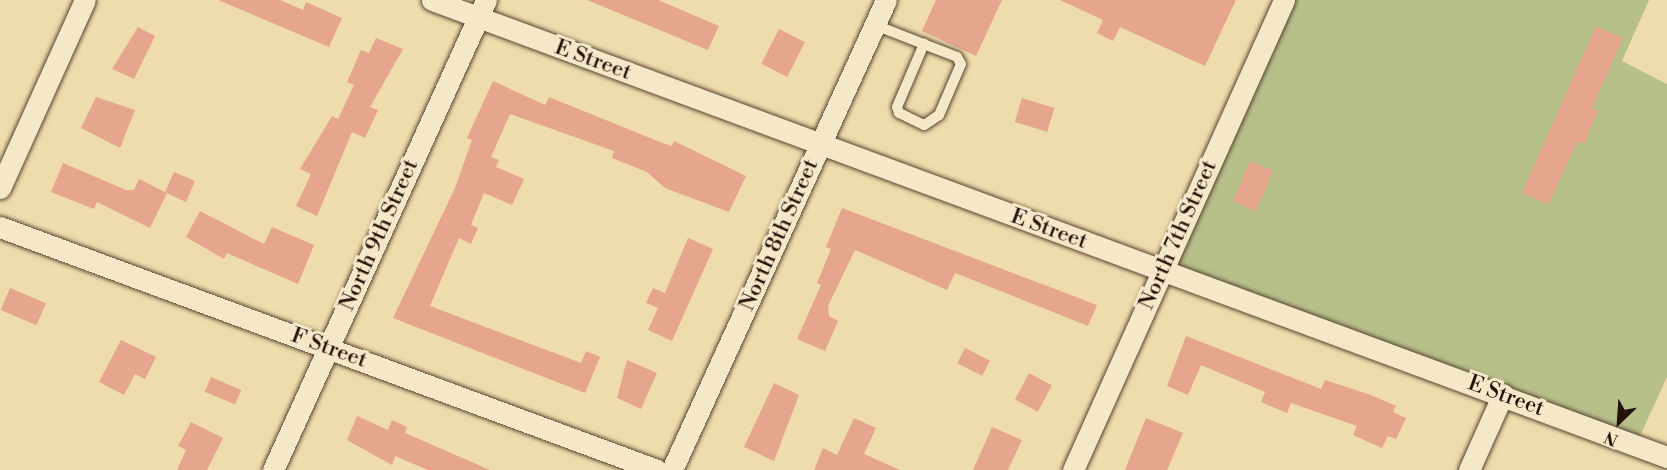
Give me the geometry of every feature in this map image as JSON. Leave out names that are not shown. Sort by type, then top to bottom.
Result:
[{"type":"street","points":[[0,188],[85,0]]},
{"type":"street","name":"E Street","points":[[432,0],[482,9],[820,145],[1162,272],[1503,394],[1667,457]]},
{"type":"street","name":"North 8th Street","points":[[672,470],[886,0]]},
{"type":"street","name":"North 7th Street","points":[[1073,470],[1284,0]]},
{"type":"street","name":"North 9th Street","points":[[273,470],[482,9]]},
{"type":"street","name":"F Street","points":[[0,227],[657,470]]},
{"type":"street","points":[[1469,470],[1503,394]]},
{"type":"lane","points":[[875,25],[924,45],[961,64],[939,115],[924,125],[898,114],[897,107],[924,45]]},
{"type":"green space","points":[[1284,0],[1649,0],[1622,61],[1667,84],[1667,377],[1639,438],[1165,267]]},
{"type":"building","points":[[218,0],[280,0],[303,10],[306,2],[342,18],[329,47]]},
{"type":"building","points":[[587,0],[658,0],[719,26],[708,50]]},
{"type":"building","points":[[936,0],[1002,0],[976,56],[922,31]]},
{"type":"building","points":[[1060,0],[1236,0],[1205,66],[1120,27],[1113,41],[1097,33],[1103,20]]},
{"type":"building","points":[[1596,26],[1623,38],[1592,108],[1598,111],[1584,144],[1577,141],[1549,204],[1522,193]]},
{"type":"building","points":[[138,27],[155,36],[134,79],[112,69]]},
{"type":"building","points":[[779,29],[805,42],[787,77],[761,64]]},
{"type":"building","points":[[376,38],[403,49],[370,107],[378,110],[365,138],[352,132],[317,216],[296,206],[311,174],[300,169],[332,116],[338,119],[354,85],[347,82],[361,50],[369,53]]},
{"type":"building","points":[[493,81],[545,105],[549,97],[660,142],[672,146],[674,141],[746,176],[729,212],[665,188],[647,172],[612,158],[614,151],[510,114],[491,157],[499,160],[496,167],[524,179],[512,205],[484,193],[471,225],[478,228],[471,244],[459,238],[430,306],[581,363],[586,351],[600,357],[585,393],[393,318],[455,188],[472,140],[467,138]]},
{"type":"building","points":[[96,97],[135,110],[120,148],[81,128]]},
{"type":"building","points":[[1022,98],[1055,108],[1047,132],[1015,122]]},
{"type":"building","points":[[1250,161],[1273,171],[1256,211],[1233,202]]},
{"type":"building","points":[[63,163],[126,190],[134,190],[139,179],[165,192],[174,172],[195,181],[186,202],[167,193],[150,228],[97,202],[94,209],[51,192]]},
{"type":"building","points":[[842,208],[1097,305],[1088,326],[955,273],[947,290],[855,250],[828,306],[829,316],[838,321],[825,351],[797,339],[821,285],[817,283],[831,249],[826,247]]},
{"type":"building","points":[[200,211],[264,244],[272,227],[314,245],[298,284],[227,253],[224,259],[186,237]]},
{"type":"building","points":[[688,238],[713,249],[672,341],[648,330],[658,308],[646,303],[653,288],[665,293]]},
{"type":"building","points":[[10,288],[46,303],[37,325],[1,310]]},
{"type":"building","points":[[1186,336],[1321,389],[1325,380],[1371,395],[1396,406],[1393,412],[1406,418],[1396,439],[1388,436],[1382,448],[1353,435],[1357,426],[1291,403],[1287,413],[1261,402],[1265,392],[1201,365],[1188,395],[1167,386]]},
{"type":"building","points":[[121,340],[156,357],[145,379],[135,374],[124,395],[99,382]]},
{"type":"building","points":[[965,348],[990,361],[982,376],[957,363]]},
{"type":"building","points":[[627,360],[657,373],[641,409],[617,398]]},
{"type":"building","points":[[1029,373],[1052,385],[1038,412],[1015,399]]},
{"type":"building","points":[[211,377],[241,390],[235,405],[205,392]]},
{"type":"building","points":[[774,383],[799,395],[774,461],[744,447]]},
{"type":"building","points":[[357,416],[388,430],[392,420],[407,427],[405,433],[490,470],[428,470],[395,456],[392,465],[347,440]]},
{"type":"building","points":[[854,418],[876,428],[864,454],[900,470],[814,470],[823,448],[837,455]]},
{"type":"building","points":[[1146,418],[1183,433],[1167,470],[1125,470]]},
{"type":"building","points":[[191,422],[223,438],[207,470],[177,470],[186,450],[178,446]]},
{"type":"building","points":[[992,427],[1022,440],[1008,470],[973,470]]}]
